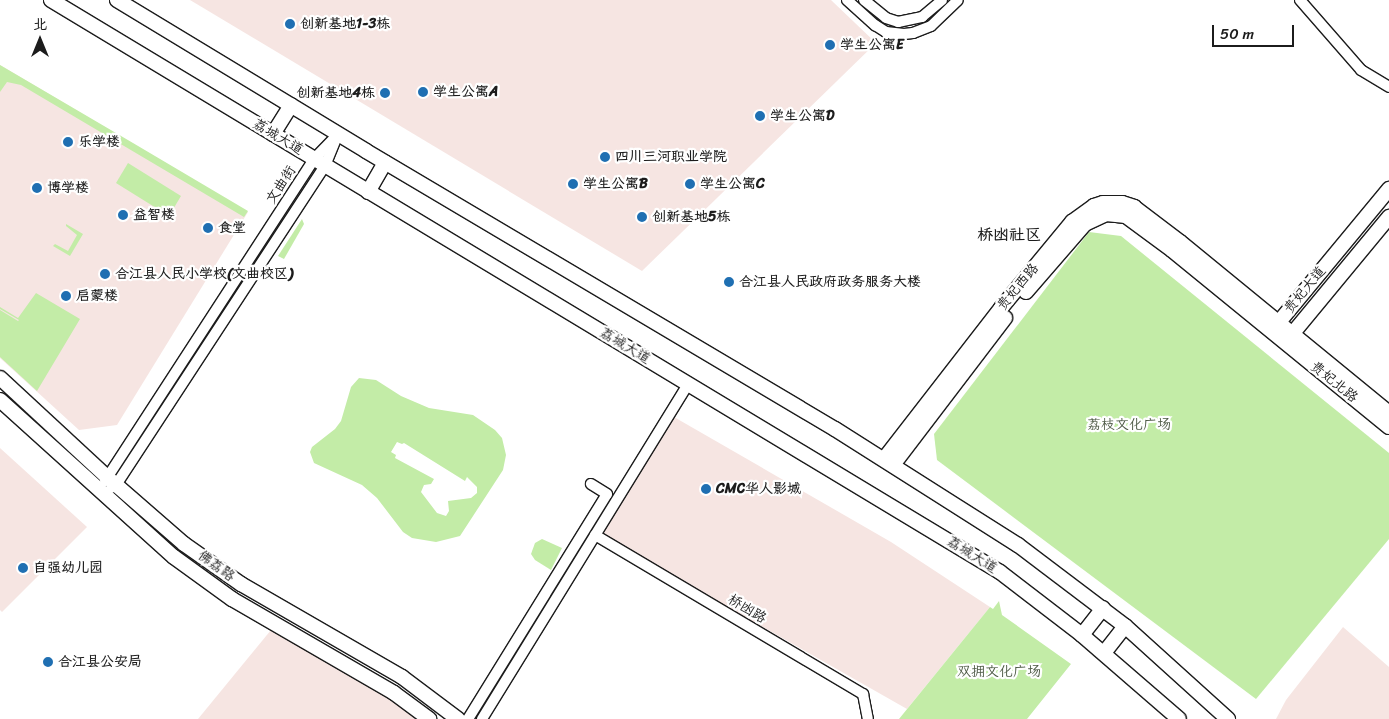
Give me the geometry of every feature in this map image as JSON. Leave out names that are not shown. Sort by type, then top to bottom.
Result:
[{"type":"main road","name":"荔城大道","points":[[51,0],[977,558],[1082,635],[1179,719]]},
{"type":"main road","points":[[117,0],[889,462],[1018,545],[1125,626],[1228,719]]},
{"type":"main road","points":[[273,134],[291,105]]},
{"type":"main road","points":[[368,192],[385,162]]},
{"type":"main road","name":"贵妃大道","points":[[1389,190],[1279,322],[1278,336],[1293,333],[1389,217]]},
{"type":"main road","name":"贵妃西路","points":[[889,462],[1001,308],[1072,222],[1094,206],[1114,202],[1134,207],[1279,322]]},
{"type":"main road","name":"贵妃西路","points":[[889,462],[1008,314],[1078,231],[1099,215],[1120,214],[1132,219],[1278,336]]},
{"type":"main road","name":"贵妃北路","points":[[1279,322],[1389,413]]},
{"type":"main road","name":"贵妃北路","points":[[1278,336],[1389,427]]},
{"type":"main road","name":"佛荔路","points":[[0,378],[111,481],[184,544],[240,584],[402,677],[458,719]]},
{"type":"main road","name":"佛荔路","points":[[0,400],[174,557],[232,599],[394,693],[429,719]]},
{"type":"main road","points":[[1082,635],[1103,608]]},
{"type":"main road","points":[[1104,653],[1125,626]]},
{"type":"street","points":[[847,0],[875,25],[886,32],[904,34],[913,34],[930,26],[958,0]]},
{"type":"street","points":[[864,0],[886,18],[904,22],[922,17],[942,0]]},
{"type":"street","points":[[1300,0],[1361,70],[1389,87]]},
{"type":"street","name":"文曲街","points":[[101,493],[111,481],[338,134]]},
{"type":"street","points":[[482,719],[688,384]]},
{"type":"street","points":[[468,719],[607,494],[591,484]]},
{"type":"street","name":"桥凼路","points":[[595,535],[863,694],[868,719]]},
{"type":"shaded area","name":"四川三河职业学院","points":[[190,0],[831,0],[876,43],[642,271]]},
{"type":"shaded area","name":"合江县人民小学校(文曲校区)","points":[[0,65],[248,212],[117,425],[79,430],[0,358]]},
{"type":"shaded area","points":[[674,417],[891,542],[990,607],[907,709],[601,535]]},
{"type":"shaded area","name":"自强幼儿园","points":[[0,448],[87,527],[2,612],[0,610]]},
{"type":"shaded area","points":[[1343,627],[1389,667],[1389,719],[1276,719],[1286,700]]},
{"type":"shaded area","points":[[271,630],[379,690],[421,719],[198,719]]},
{"type":"green space","points":[[0,65],[248,211],[244,217],[21,85],[7,82],[0,92]]},
{"type":"green space","points":[[128,163],[181,196],[169,216],[116,183]]},
{"type":"green space","points":[[302,219],[304,224],[284,259],[278,256]]},
{"type":"green space","points":[[66,224],[83,234],[70,256],[53,246],[55,244],[68,251],[77,235]]},
{"type":"green space","name":"荔枝文化广场","points":[[1089,232],[1121,236],[1389,453],[1389,539],[1256,699],[937,460],[934,434]]},
{"type":"green space","points":[[36,293],[80,319],[37,391],[0,357],[0,310],[19,320],[0,309],[0,307],[18,318]]},
{"type":"green space","points":[[359,378],[376,380],[401,396],[429,408],[473,415],[495,430],[502,438],[506,455],[503,470],[460,536],[436,542],[412,538],[403,532],[377,498],[362,485],[314,463],[310,452],[312,447],[335,429],[341,421],[351,387]],"holes":[[[397,442],[404,443],[465,481],[467,477],[477,487],[477,493],[471,498],[448,501],[449,511],[446,516],[437,513],[421,492],[424,485],[431,484],[434,479],[395,458],[396,455],[391,452]]]},
{"type":"green space","points":[[542,539],[562,548],[551,570],[535,560],[531,554],[535,543]]},
{"type":"green space","name":"双拥文化广场","points":[[999,601],[1002,615],[1071,664],[1027,719],[899,719],[990,607],[993,609]]},
{"type":"place","name":"创新基地1-3栋","points":[[290,24]]},
{"type":"place","name":"学生公寓E","points":[[830,45]]},
{"type":"place","name":"学生公寓A","points":[[423,92]]},
{"type":"place","name":"创新基地4栋","points":[[385,93]]},
{"type":"place","name":"学生公寓D","points":[[760,116]]},
{"type":"place","name":"乐学楼","points":[[68,142]]},
{"type":"place","name":"四川三河职业学院","points":[[605,157]]},
{"type":"place","name":"学生公寓B","points":[[573,184]]},
{"type":"place","name":"学生公寓C","points":[[690,184]]},
{"type":"place","name":"博学楼","points":[[37,188]]},
{"type":"place","name":"益智楼","points":[[123,215]]},
{"type":"place","name":"创新基地5栋","points":[[642,217]]},
{"type":"place","name":"食堂","points":[[208,228]]},
{"type":"place","name":"合江县人民小学校(文曲校区)","points":[[105,274]]},
{"type":"place","name":"合江县人民政府政务服务大楼","points":[[729,282]]},
{"type":"place","name":"启蒙楼","points":[[66,296]]},
{"type":"place","name":"CMC华人影城","points":[[706,489]]},
{"type":"place","name":"自强幼儿园","points":[[23,568]]},
{"type":"place","name":"合江县公安局","points":[[48,662]]},
{"type":"district","name":"桥凼社区","points":[[1009,235]]}]
